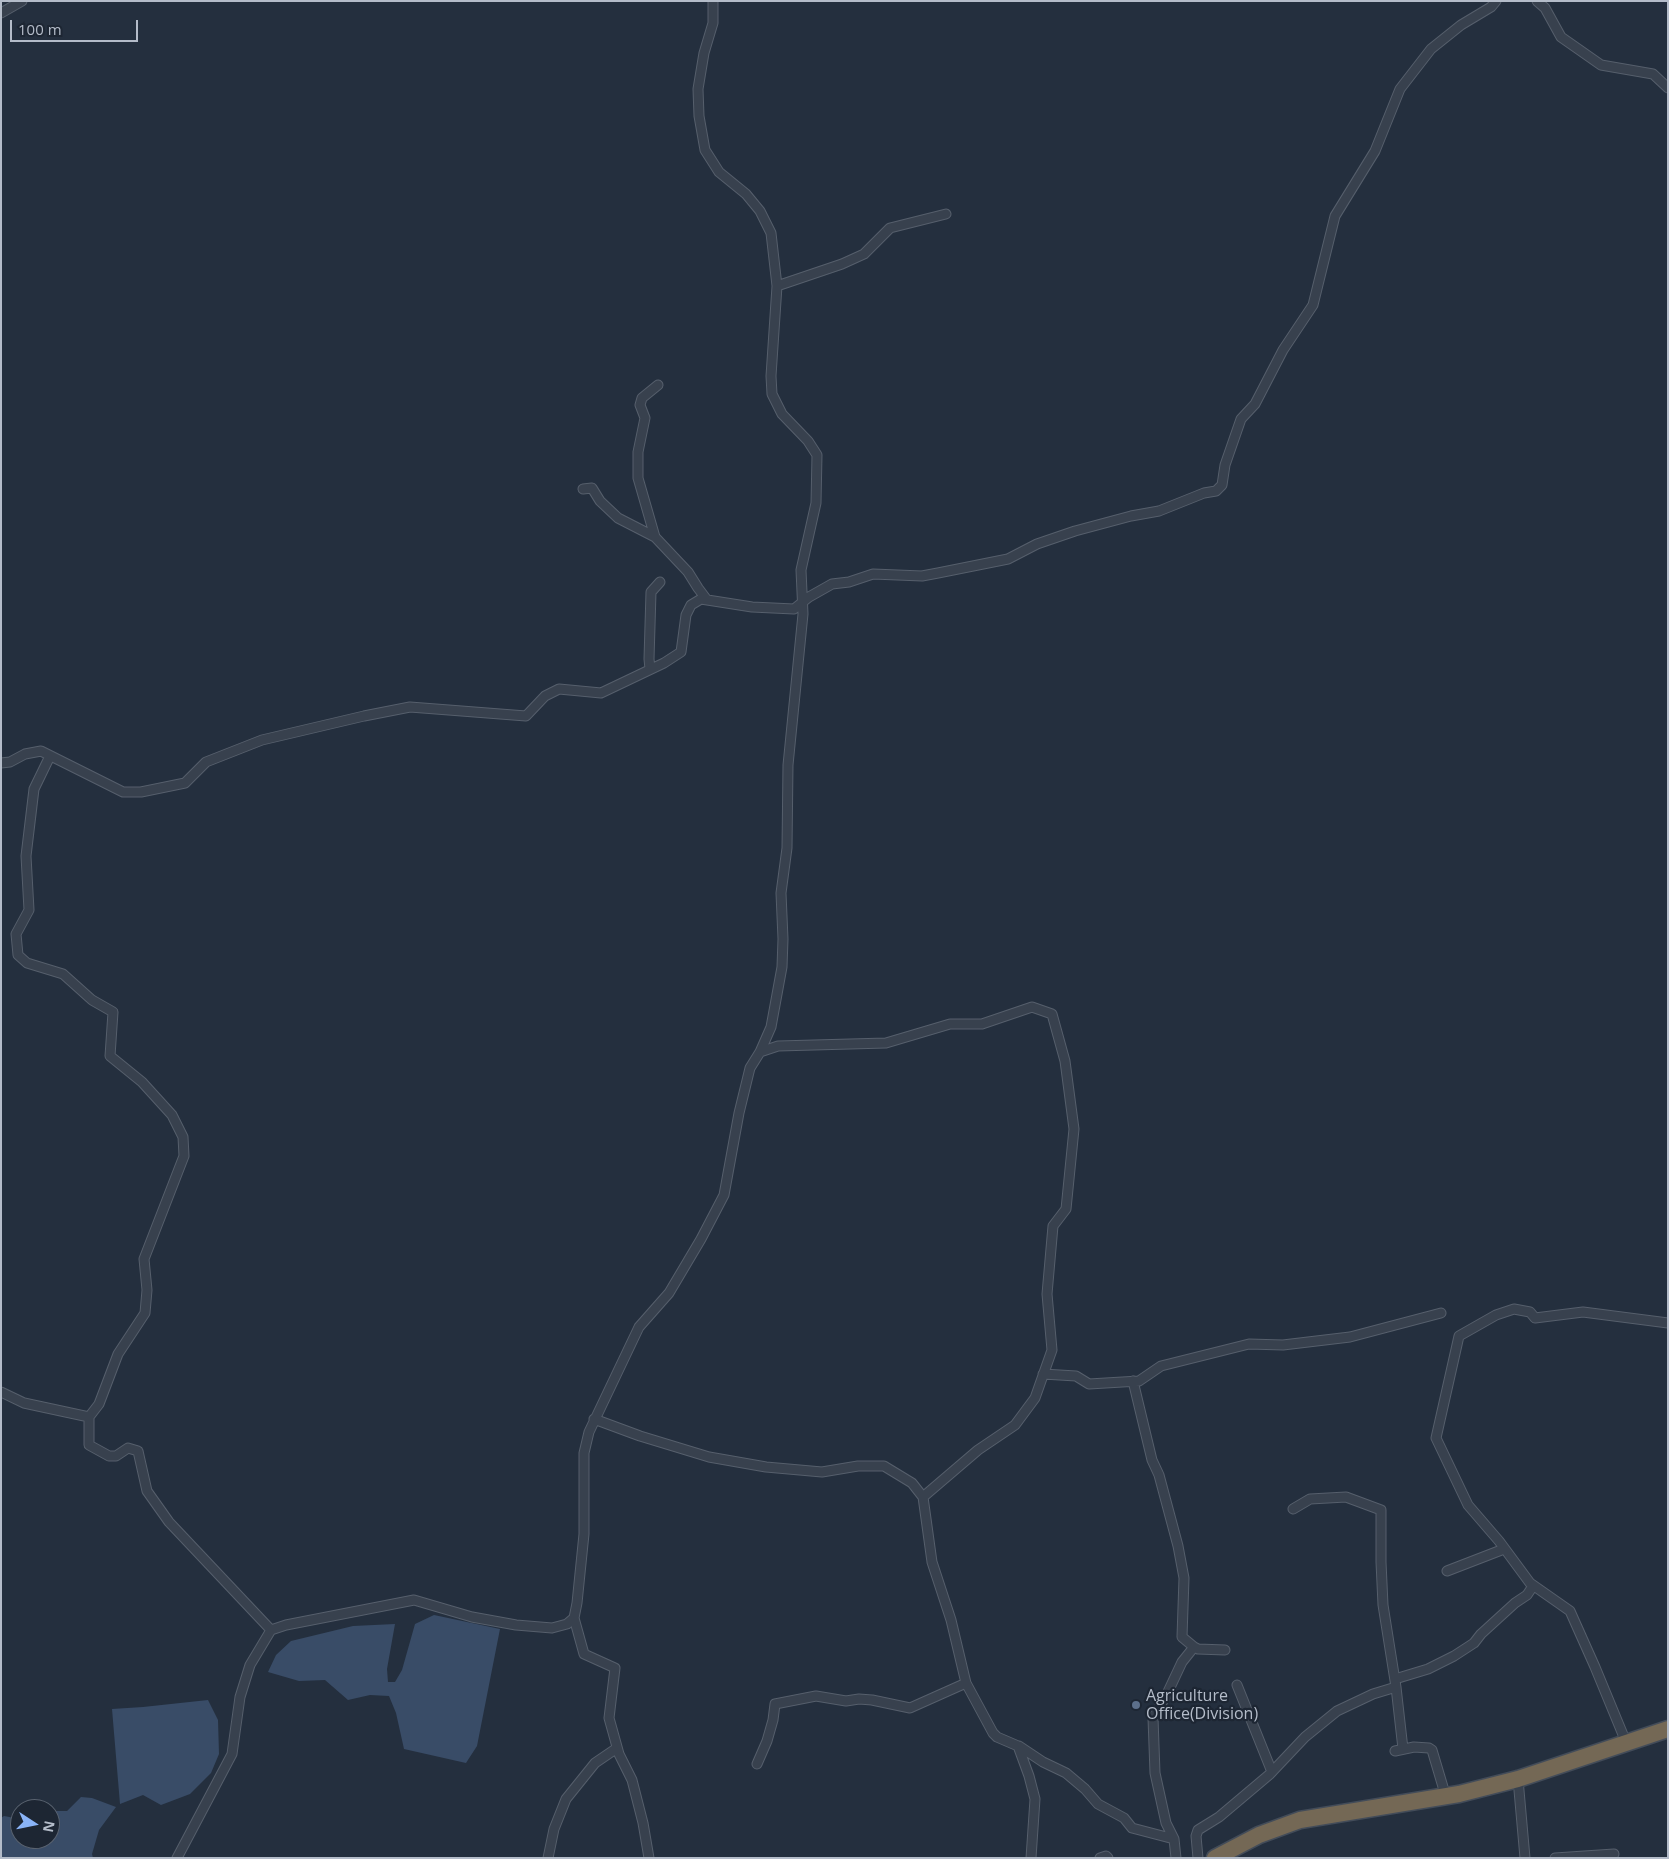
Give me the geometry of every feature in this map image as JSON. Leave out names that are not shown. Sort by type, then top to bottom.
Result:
[{"type":"highway","points":[[1215,1858],[1259,1835],[1300,1820],[1360,1809],[1446,1797],[1518,1778],[1668,1729]]},
{"type":"street","points":[[1,13],[22,1]]},
{"type":"street","points":[[649,1858],[644,1823],[632,1780],[617,1748],[609,1718],[615,1668],[584,1654],[574,1618],[584,1534],[584,1453],[594,1419],[639,1327],[669,1292],[701,1239],[724,1195],[739,1112],[750,1068],[760,1052],[771,1027],[782,967],[781,893],[787,848],[788,766],[803,614],[801,570],[816,502],[817,455],[808,441],[782,414],[772,394],[771,376],[776,286],[771,233],[760,211],[746,194],[719,172],[705,150],[699,116],[698,89],[704,52],[713,23],[713,1]]},
{"type":"street","points":[[1,763],[10,762],[25,754],[41,751],[122,792],[140,792],[185,783],[206,762],[262,740],[364,716],[410,707],[526,716],[545,696],[558,689],[601,693],[664,663],[681,652],[686,615],[691,604],[701,599],[752,607],[794,609],[832,584],[849,582],[873,574],[922,576],[1008,559],[1037,544],[1076,531],[1131,516],[1159,511],[1204,493],[1216,491],[1222,485],[1225,465],[1241,419],[1255,404],[1283,350],[1313,305],[1335,216],[1375,152],[1400,89],[1431,49],[1461,25],[1491,8],[1496,1]]},
{"type":"street","points":[[1538,1],[1545,8],[1561,37],[1600,65],[1653,74],[1668,88]]},
{"type":"street","points":[[776,286],[842,264],[864,254],[890,228],[946,214]]},
{"type":"street","points":[[655,537],[638,478],[638,452],[645,418],[640,405],[642,398],[658,385]]},
{"type":"street","points":[[583,489],[592,488],[600,501],[618,518],[655,537],[688,572],[708,600]]},
{"type":"street","points":[[650,669],[651,592],[660,582]]},
{"type":"street","points":[[50,756],[34,789],[26,856],[29,910],[16,934],[18,955],[27,963],[63,974],[92,1000],[113,1012],[110,1056],[142,1082],[172,1115],[183,1137],[184,1156],[144,1259],[147,1290],[145,1313],[118,1354],[99,1404],[89,1417],[89,1445],[109,1456],[116,1456],[128,1448],[138,1450],[147,1492],[169,1522],[271,1630]]},
{"type":"street","points":[[760,1052],[778,1046],[886,1043],[950,1024],[982,1024],[1032,1007],[1052,1014],[1066,1061],[1074,1129],[1066,1209],[1054,1226],[1047,1294],[1052,1350],[1035,1398],[1015,1425],[978,1450],[923,1497]]},
{"type":"street","points":[[1626,1742],[1570,1611],[1533,1586],[1468,1505],[1436,1438],[1459,1336],[1496,1315],[1514,1309],[1530,1312],[1535,1318],[1584,1312],[1668,1323]]},
{"type":"street","points":[[1043,1374],[1076,1376],[1089,1384],[1139,1381],[1161,1366],[1249,1344],[1282,1345],[1350,1337],[1441,1313]]},
{"type":"street","points":[[1133,1381],[1152,1460],[1160,1475],[1178,1546],[1184,1578],[1182,1637],[1198,1649],[1225,1650]]},
{"type":"street","points":[[1,1392],[24,1403],[89,1417]]},
{"type":"street","points":[[594,1419],[640,1436],[710,1456],[766,1468],[822,1472],[858,1466],[884,1466],[912,1484],[923,1497],[932,1562],[951,1620],[966,1683],[993,1733],[1066,1773],[1085,1789],[1098,1804],[1124,1818],[1132,1828],[1174,1839]]},
{"type":"street","points":[[1294,1509],[1310,1499],[1346,1497],[1381,1510],[1380,1562],[1383,1605],[1396,1683],[1399,1750],[1414,1747],[1432,1750],[1446,1797]]},
{"type":"street","points":[[1447,1571],[1504,1549]]},
{"type":"street","points":[[1198,1858],[1196,1836],[1198,1830],[1219,1816],[1272,1772],[1304,1737],[1337,1711],[1454,1656],[1474,1643],[1481,1634],[1515,1603],[1526,1596],[1533,1586]]},
{"type":"street","points":[[177,1858],[232,1754],[240,1697],[250,1665],[271,1630],[286,1625],[414,1600],[472,1617],[516,1625],[552,1628],[567,1624],[574,1618]]},
{"type":"street","points":[[1176,1858],[1174,1839],[1166,1823],[1155,1773],[1153,1718],[1182,1662],[1194,1647]]},
{"type":"street","points":[[757,1764],[767,1741],[775,1704],[816,1696],[828,1696],[846,1701],[872,1700],[910,1708],[966,1683]]},
{"type":"street","points":[[1237,1685],[1272,1772]]},
{"type":"street","points":[[1018,1746],[1035,1799],[1031,1858]]},
{"type":"street","points":[[548,1858],[554,1829],[566,1799],[595,1763],[617,1748]]},
{"type":"street","points":[[1518,1778],[1525,1858]]},
{"type":"street","points":[[1555,1858],[1614,1854]]},
{"type":"street","points":[[1100,1858],[1106,1856],[1108,1858]]},
{"type":"water","points":[[434,1615],[500,1629],[477,1746],[466,1763],[404,1749],[396,1713],[389,1696],[370,1695],[348,1700],[325,1680],[299,1681],[268,1672],[276,1655],[291,1641],[353,1626],[395,1624],[387,1669],[388,1682],[395,1682],[402,1670],[415,1624]]},
{"type":"water","points":[[208,1700],[218,1720],[219,1754],[211,1773],[190,1794],[161,1805],[143,1795],[120,1804],[112,1709]]},
{"type":"water","points":[[81,1797],[92,1798],[116,1807],[99,1830],[92,1854],[93,1858],[1,1858],[1,1818],[4,1816],[10,1817],[10,1849],[60,1849],[60,1811],[67,1811]]},
{"type":"place","name":"Agriculture Office(Division)","points":[[1136,1705]]}]
